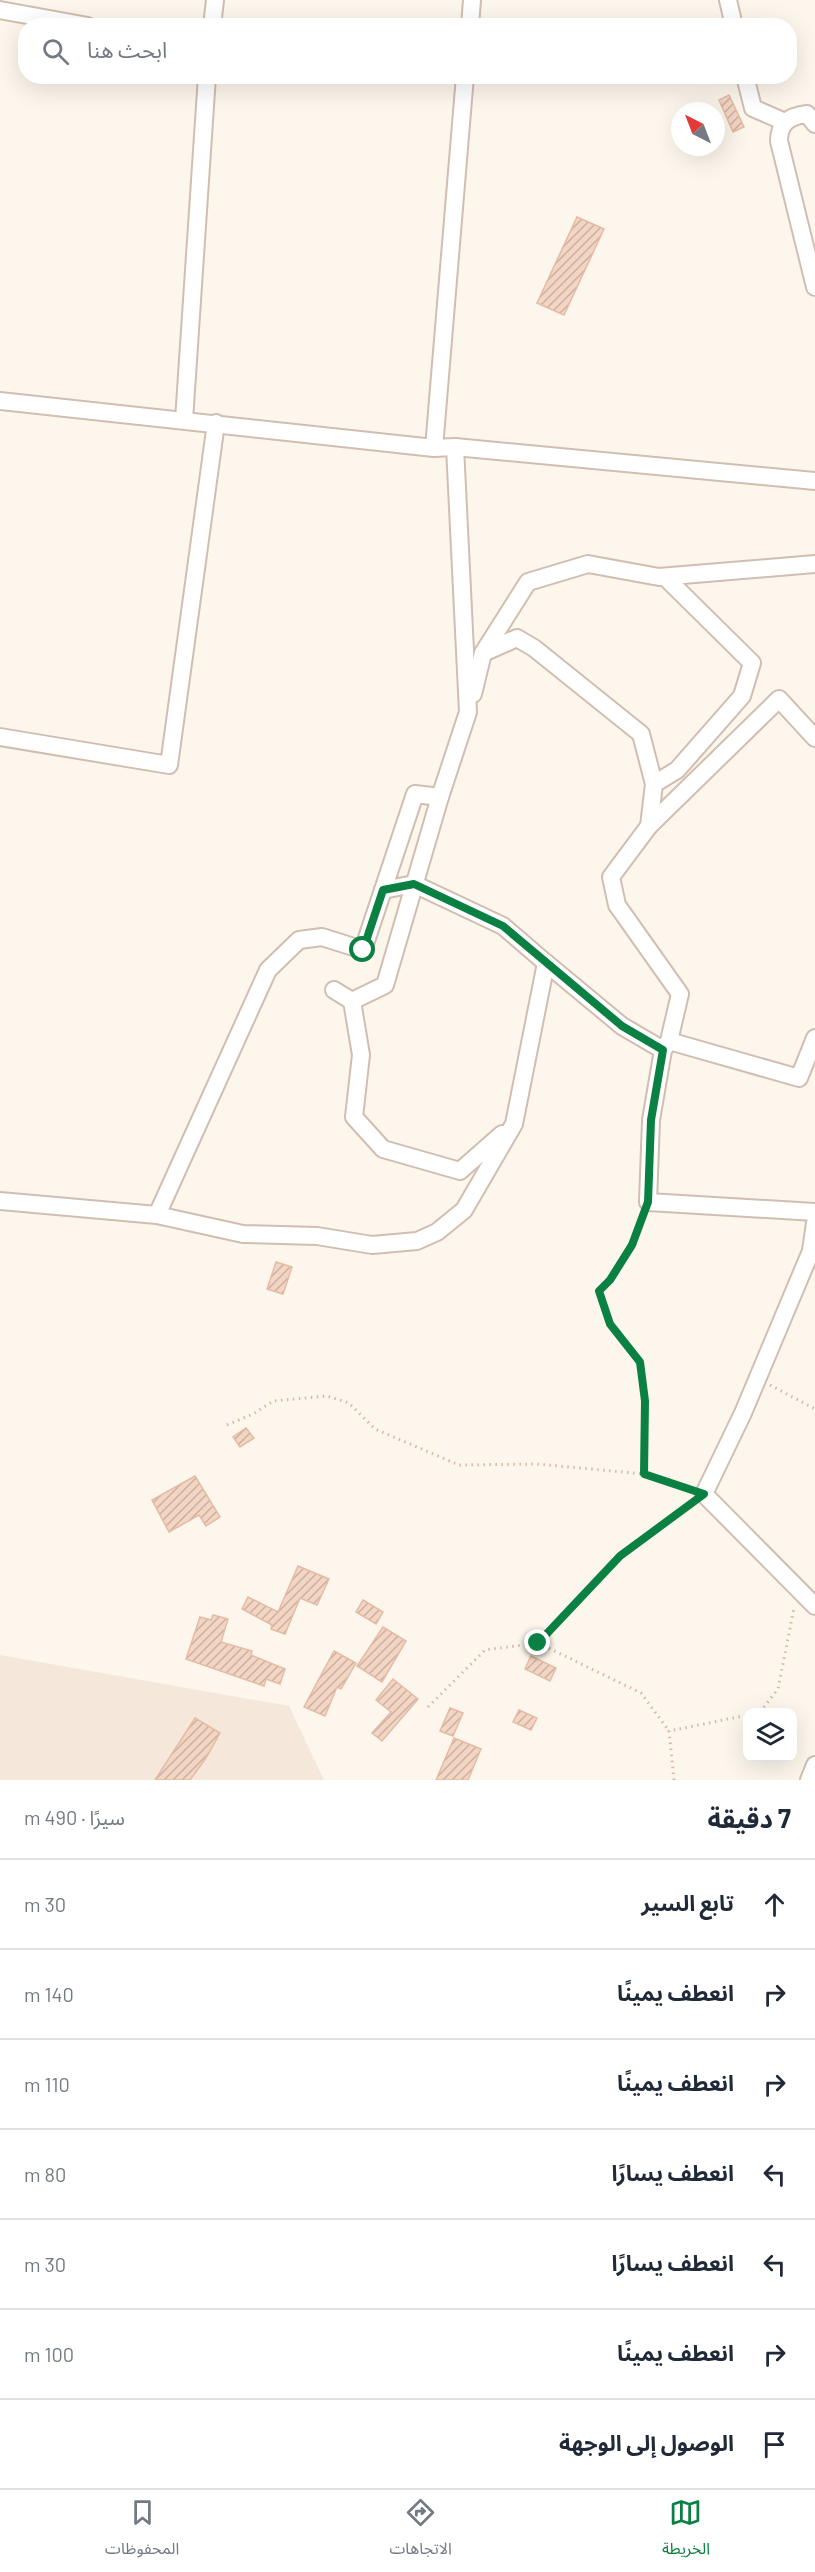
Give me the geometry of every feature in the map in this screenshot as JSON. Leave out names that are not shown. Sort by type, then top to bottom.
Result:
[{"type":"street","points":[[213,18],[215,0]]},
{"type":"street","points":[[471,18],[472,0]]},
{"type":"street","points":[[728,0],[732,18]]},
{"type":"street","points":[[0,10],[44,18]]},
{"type":"street","points":[[184,420],[206,84]]},
{"type":"street","points":[[435,448],[464,84]]},
{"type":"street","points":[[747,84],[753,108],[785,122],[812,118]]},
{"type":"street","points":[[785,122],[779,129],[779,141],[815,287]]},
{"type":"street","points":[[0,401],[435,448],[455,447],[815,481]]},
{"type":"street","points":[[0,737],[169,765],[216,423]]},
{"type":"street","points":[[455,447],[468,712]]},
{"type":"street","points":[[352,1001],[385,985],[440,797],[468,712],[483,653],[528,582],[588,564],[665,577],[815,564]]},
{"type":"street","points":[[654,784],[677,770],[742,696],[752,663],[665,577]]},
{"type":"street","points":[[483,653],[517,638],[534,648],[641,734],[654,784],[648,826]]},
{"type":"street","points":[[815,738],[779,699],[648,826],[611,876],[617,905],[680,994],[666,1045],[651,1120],[648,1202],[815,1212]]},
{"type":"street","points":[[157,1215],[268,970],[299,940],[322,937],[363,950],[415,794],[440,797]]},
{"type":"street","points":[[383,890],[414,884],[503,926],[622,1026],[666,1045],[799,1078],[815,1038]]},
{"type":"street","points":[[0,1201],[157,1215],[243,1234],[317,1236],[372,1245],[417,1241],[436,1232],[464,1210],[514,1124],[546,963]]},
{"type":"street","points":[[334,990],[352,1001],[361,1055],[354,1118],[383,1149],[459,1171],[514,1124]]},
{"type":"street","points":[[815,1223],[811,1251],[758,1378],[704,1494],[815,1606]]},
{"type":"street","points":[[809,1780],[815,1765]]},
{"type":"path","points":[[644,1474],[645,1401],[640,1362],[610,1324],[599,1291],[610,1280],[632,1245],[648,1202]]},
{"type":"path","points":[[758,1378],[815,1408]]},
{"type":"path","points":[[227,1425],[253,1414],[273,1401],[327,1396],[349,1403],[375,1429],[459,1465],[537,1464],[644,1474],[704,1494]]},
{"type":"path","points":[[538,1643],[620,1556],[704,1494]]},
{"type":"path","points":[[764,1708],[778,1689],[797,1588]]},
{"type":"path","points":[[428,1707],[485,1650],[538,1643],[642,1693],[669,1731],[674,1780]]},
{"type":"path","points":[[669,1731],[743,1716]]},
{"type":"shaded area","points":[[0,1655],[289,1706],[324,1780],[0,1780]]},
{"type":"building","points":[[729,95],[744,127],[733,132],[725,114],[725,102],[719,100]]},
{"type":"building","points":[[577,217],[604,229],[564,315],[537,303]]},
{"type":"building","points":[[276,1262],[292,1267],[283,1294],[267,1289]]},
{"type":"building","points":[[246,1428],[254,1438],[240,1447],[233,1437]]},
{"type":"building","points":[[195,1476],[220,1517],[206,1526],[199,1515],[169,1532],[152,1500]]},
{"type":"building","points":[[298,1566],[329,1579],[317,1605],[300,1598],[285,1634],[271,1629],[272,1625],[242,1609],[248,1597],[278,1612]]},
{"type":"building","points":[[363,1600],[383,1612],[376,1624],[356,1612]]},
{"type":"building","points":[[213,1615],[228,1619],[221,1642],[252,1651],[251,1655],[285,1669],[280,1684],[266,1679],[264,1686],[186,1659],[200,1617],[211,1620]]},
{"type":"building","points":[[383,1627],[406,1641],[382,1682],[357,1666]]},
{"type":"building","points":[[334,1651],[356,1663],[341,1689],[337,1687],[325,1716],[304,1707]]},
{"type":"building","points":[[531,1656],[556,1668],[550,1681],[525,1669]]},
{"type":"building","points":[[393,1679],[418,1699],[382,1741],[372,1733],[391,1712],[376,1700]]},
{"type":"building","points":[[450,1708],[463,1713],[453,1736],[440,1731]]},
{"type":"building","points":[[519,1710],[537,1718],[531,1730],[513,1722]]},
{"type":"building","points":[[195,1718],[220,1733],[206,1758],[190,1780],[155,1780]]},
{"type":"building","points":[[454,1738],[481,1749],[468,1780],[436,1780]]},
{"type":"route","points":[[363,950],[383,890],[414,884],[503,926],[622,1026],[663,1050],[651,1120],[648,1202],[632,1245],[610,1280],[599,1291],[610,1324],[640,1362],[645,1401],[644,1474],[704,1494],[620,1556],[538,1643]]}]
